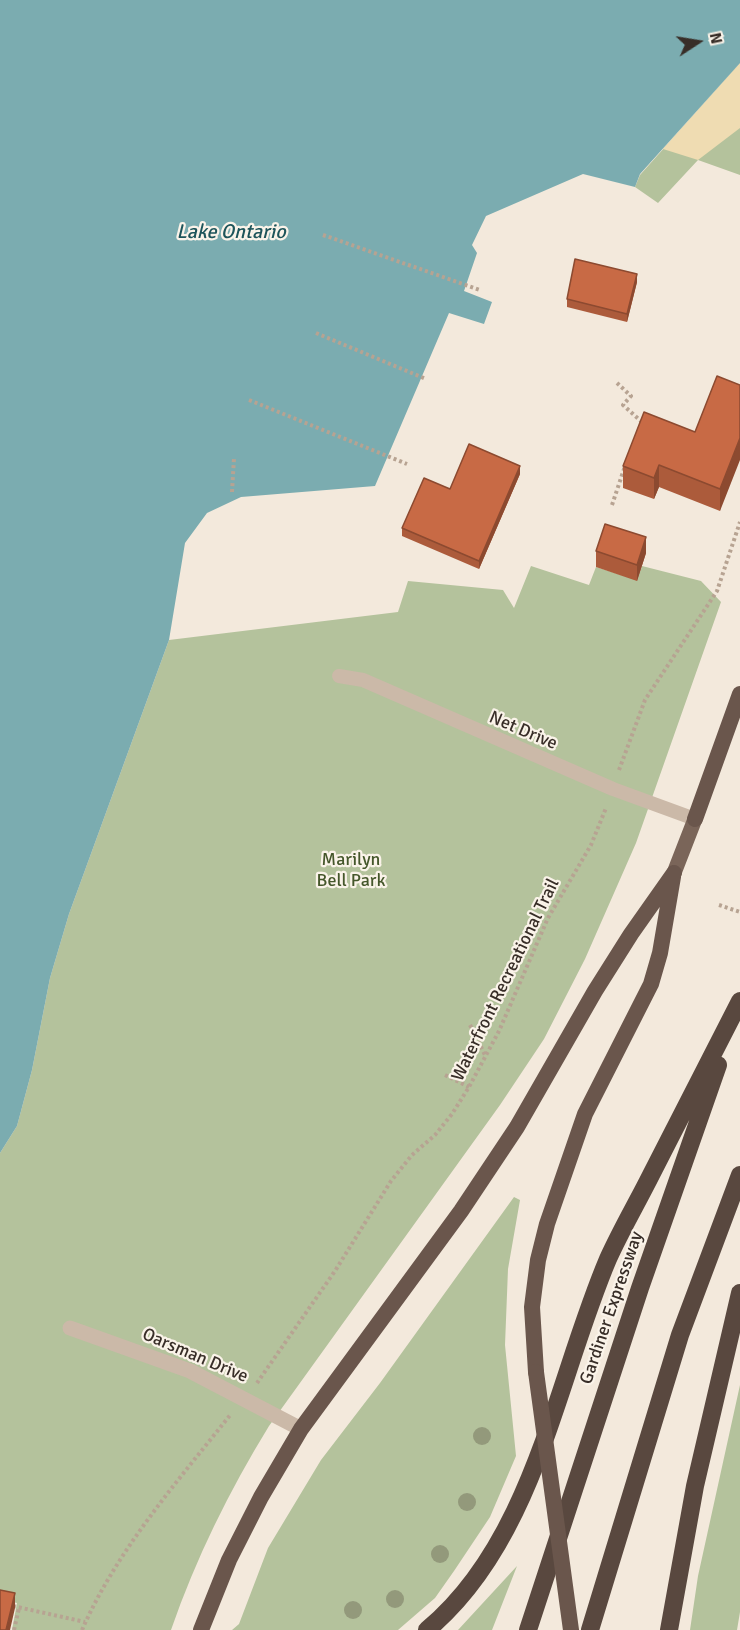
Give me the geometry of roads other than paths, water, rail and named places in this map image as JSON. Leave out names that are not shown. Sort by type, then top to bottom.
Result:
[{"type":"highway","points":[[695,819],[740,694]]},
{"type":"highway","points":[[571,1630],[536,1372],[532,1307],[538,1260],[547,1224],[585,1114],[651,984],[660,953],[674,873]]},
{"type":"highway","points":[[201,1630],[229,1560],[261,1497],[301,1429],[461,1211],[511,1137],[631,934],[674,873]]},
{"type":"highway","points":[[427,1630],[441,1618],[465,1589],[506,1529],[528,1479],[608,1259],[740,1001]]},
{"type":"highway","name":"Gardiner Expressway","points":[[528,1630],[640,1288],[740,1001]]},
{"type":"highway","points":[[590,1630],[680,1335],[740,1174]]},
{"type":"highway","points":[[669,1630],[695,1486],[740,1293]]},
{"type":"main road","points":[[674,873],[695,819]]},
{"type":"street","name":"Oarsman Drive","points":[[70,1328],[190,1371],[301,1429]]},
{"type":"lane","name":"Net Drive","points":[[339,676],[363,680],[420,707],[613,789],[695,819]]},
{"type":"water","name":"Lake Ontario","points":[[0,0],[740,0],[740,63],[640,174],[635,187],[583,174],[486,216],[472,245],[477,253],[464,291],[492,302],[484,324],[449,313],[375,486],[241,497],[207,513],[185,543],[169,640],[69,914],[50,978],[32,1070],[17,1126],[0,1153]]},
{"type":"park label","name":"Marilyn Bell Park","points":[[351,870]]}]
